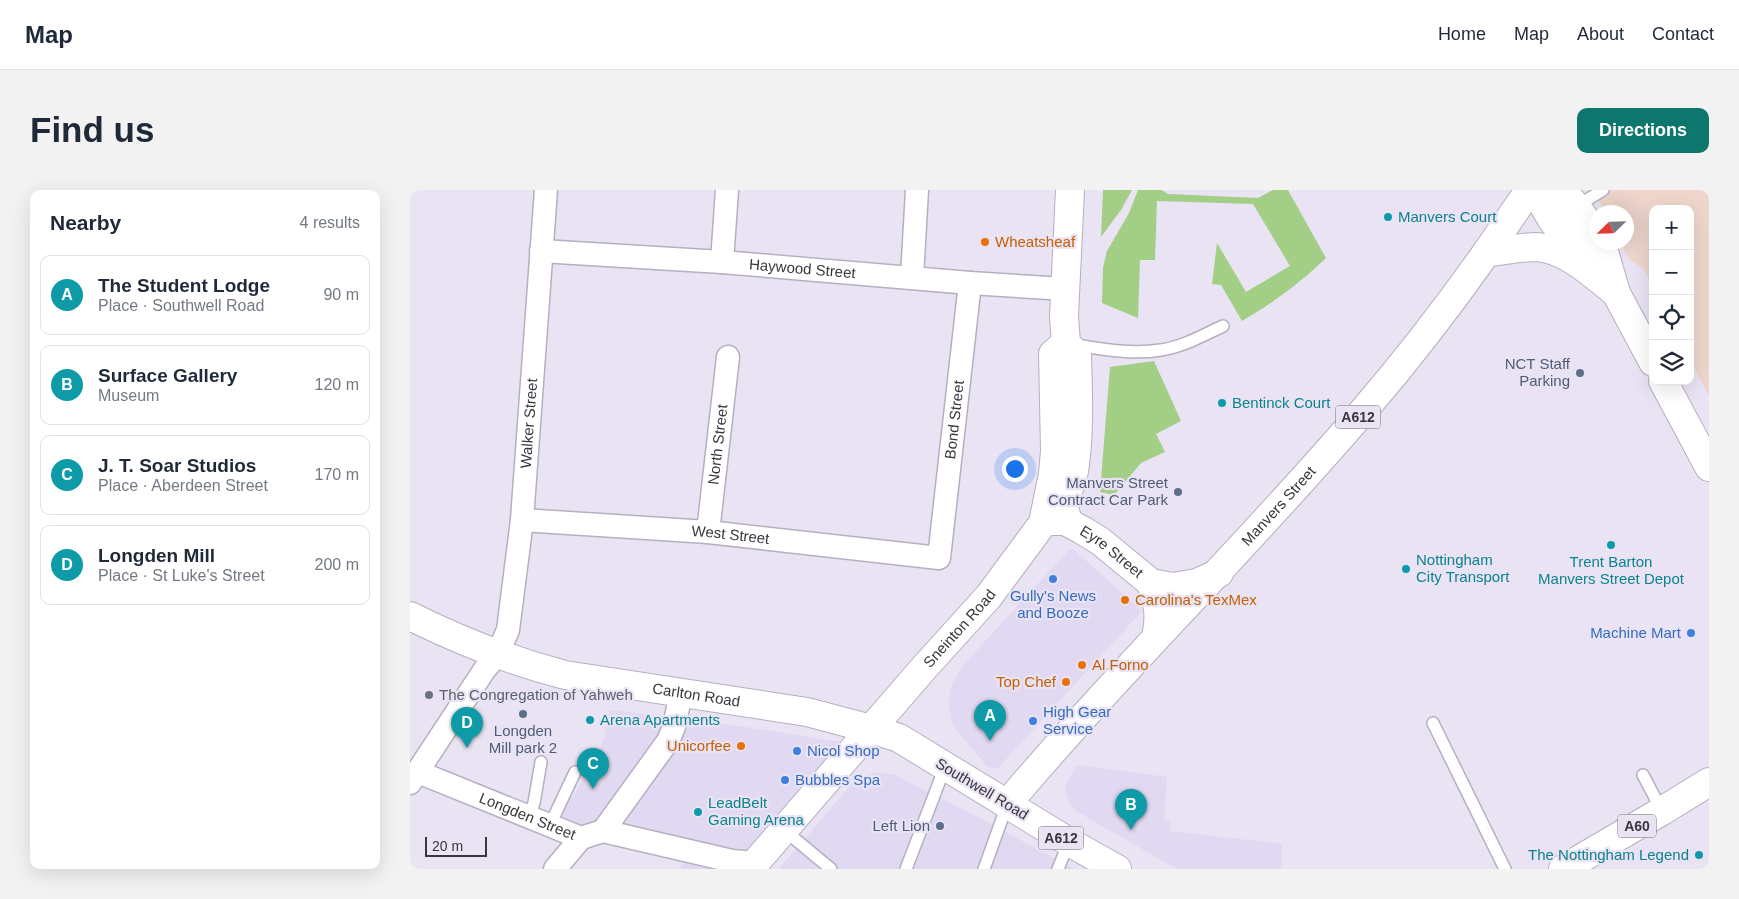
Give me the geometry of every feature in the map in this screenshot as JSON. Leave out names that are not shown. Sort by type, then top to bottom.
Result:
[{"type":"main road","points":[[1070,190],[1064,316],[1066,343],[1077,355],[1077,443],[1074,474],[1064,508],[1070,523]]},
{"type":"main road","name":"Manvers Street","points":[[1007,804],[1156,637],[1218,573],[1364,410],[1443,312],[1530,190]]},
{"type":"main road","points":[[1537,190],[1552,220],[1569,240],[1591,273]]},
{"type":"main road","points":[[1585,195],[1589,218]]},
{"type":"main road","points":[[1486,252],[1536,247],[1560,253],[1616,292]]},
{"type":"main road","points":[[1602,250],[1616,292],[1649,354]]},
{"type":"main road","name":"Sneinton Road","points":[[753,866],[929,662],[989,596],[1043,523],[1053,474],[1055,451],[1054,354],[1066,343]]},
{"type":"main road","points":[[1665,385],[1709,467]]},
{"type":"main road","points":[[1043,523],[1061,521],[1070,523]]},
{"type":"main road","name":"Eyre Street","points":[[1070,523],[1100,541],[1151,583],[1173,586],[1198,583],[1218,573]]},
{"type":"main road","name":"Eyre Street","points":[[1151,583],[1159,608],[1160,620],[1156,637]]},
{"type":"main road","name":"Carlton Road","points":[[410,616],[444,633],[497,655],[565,675],[807,712],[871,729]]},
{"type":"main road","name":"Southwell Road","points":[[871,729],[899,738],[1069,842],[1117,869]]},
{"type":"main road","name":"A60","points":[[1563,869],[1709,782]]},
{"type":"street","name":"Walker Street","points":[[414,778],[485,669],[497,655],[508,630],[522,520],[546,190]]},
{"type":"street","points":[[722,262],[726,190]]},
{"type":"street","points":[[912,277],[917,190]]},
{"type":"street","name":"Haywood Street","points":[[541,251],[722,262],[1065,289]]},
{"type":"street","name":"Bond Street","points":[[939,558],[970,283]]},
{"type":"street","name":"North Street","points":[[708,532],[728,357]]},
{"type":"street","name":"West Street","points":[[522,520],[708,532],[939,558]]},
{"type":"street","points":[[681,694],[674,727],[668,741],[603,831],[753,866]]},
{"type":"street","name":"Longden Street","points":[[414,778],[525,810],[550,825],[582,838],[603,831]]},
{"type":"street","points":[[555,869],[582,838]]},
{"type":"lane","points":[[1066,343],[1120,352],[1160,350],[1179,346],[1222,326]]},
{"type":"lane","points":[[1433,723],[1505,869]]},
{"type":"lane","points":[[525,810],[534,803],[541,762]]},
{"type":"lane","points":[[906,869],[945,767]]},
{"type":"lane","points":[[550,825],[575,772]]},
{"type":"lane","points":[[1643,775],[1662,811]]},
{"type":"lane","points":[[984,869],[1007,804]]},
{"type":"lane","points":[[784,830],[831,869]]},
{"type":"lane","points":[[1058,869],[1069,842]]},
{"type":"shaded area","points":[[1594,190],[1709,190],[1709,396],[1694,368],[1694,205],[1649,205],[1649,279],[1643,268],[1630,260],[1624,250],[1634,250],[1634,205],[1602,205]]},
{"type":"shaded area","points":[[1073,549],[1142,611],[998,768],[988,767],[953,726],[949,706],[952,684],[965,663],[1069,550]]},
{"type":"shaded area","points":[[610,710],[652,715],[660,718],[663,724],[661,732],[598,824],[587,826],[556,821],[594,764],[604,738]]},
{"type":"shaded area","points":[[694,719],[840,742],[735,869],[679,869],[700,841],[622,826],[620,824]]},
{"type":"shaded area","points":[[1077,765],[1167,777],[1164,820],[1171,821],[1170,831],[1282,844],[1281,869],[1177,869],[1076,811],[1069,803],[1066,784]]},
{"type":"shaded area","points":[[877,772],[895,775],[1074,869],[779,869],[856,779]]},
{"type":"green space","points":[[1103,190],[1132,190],[1121,210],[1101,237]]},
{"type":"green space","points":[[1138,190],[1162,190],[1168,194],[1258,198],[1273,190],[1288,190],[1326,258],[1286,292],[1242,321],[1221,285],[1212,284],[1217,243],[1246,292],[1290,266],[1253,204],[1157,201],[1155,260],[1140,260],[1138,318],[1102,303],[1103,268],[1107,251],[1129,213]]},
{"type":"green space","points":[[1154,361],[1181,421],[1156,434],[1165,452],[1141,463],[1114,495],[1100,492],[1110,367]]},
{"type":"place","name":"Manvers Court","points":[[1388,217]]},
{"type":"place","name":"Wheatsheaf","points":[[985,242]]},
{"type":"place","name":"NCT Staff Parking","points":[[1580,373]]},
{"type":"place","name":"Bentinck Court","points":[[1222,403]]},
{"type":"place","name":"Manvers Street Contract Car Park","points":[[1178,492]]},
{"type":"place","name":"Trent Barton Manvers Street Depot","points":[[1611,545]]},
{"type":"place","name":"Nottingham City Transport","points":[[1406,569]]},
{"type":"place","name":"Gully's News and Booze","points":[[1053,579]]},
{"type":"place","name":"Carolina's TexMex","points":[[1125,600]]},
{"type":"place","name":"Machine Mart","points":[[1691,633]]},
{"type":"place","name":"Al Forno","points":[[1082,665]]},
{"type":"place","name":"Top Chef","points":[[1066,682]]},
{"type":"place","name":"The Congregation of Yahweh","points":[[429,695]]},
{"type":"place","name":"Longden Mill park 2","points":[[523,714]]},
{"type":"place","name":"Arena Apartments","points":[[590,720]]},
{"type":"place","name":"High Gear Service","points":[[1033,721]]},
{"type":"place","name":"The Student Lodge","points":[[990,741]]},
{"type":"place","name":"Unicorfee","points":[[741,746]]},
{"type":"place","name":"Longden Mill","points":[[467,748]]},
{"type":"place","name":"Nicol Shop","points":[[797,751]]},
{"type":"place","name":"Bubbles Spa","points":[[785,780]]},
{"type":"place","name":"J. T. Soar Studios","points":[[593,789]]},
{"type":"place","name":"LeadBelt Gaming Arena","points":[[698,812]]},
{"type":"place","name":"Left Lion","points":[[940,826]]},
{"type":"place","name":"Surface Gallery","points":[[1131,830]]},
{"type":"place","name":"The Nottingham Legend","points":[[1699,855]]}]
